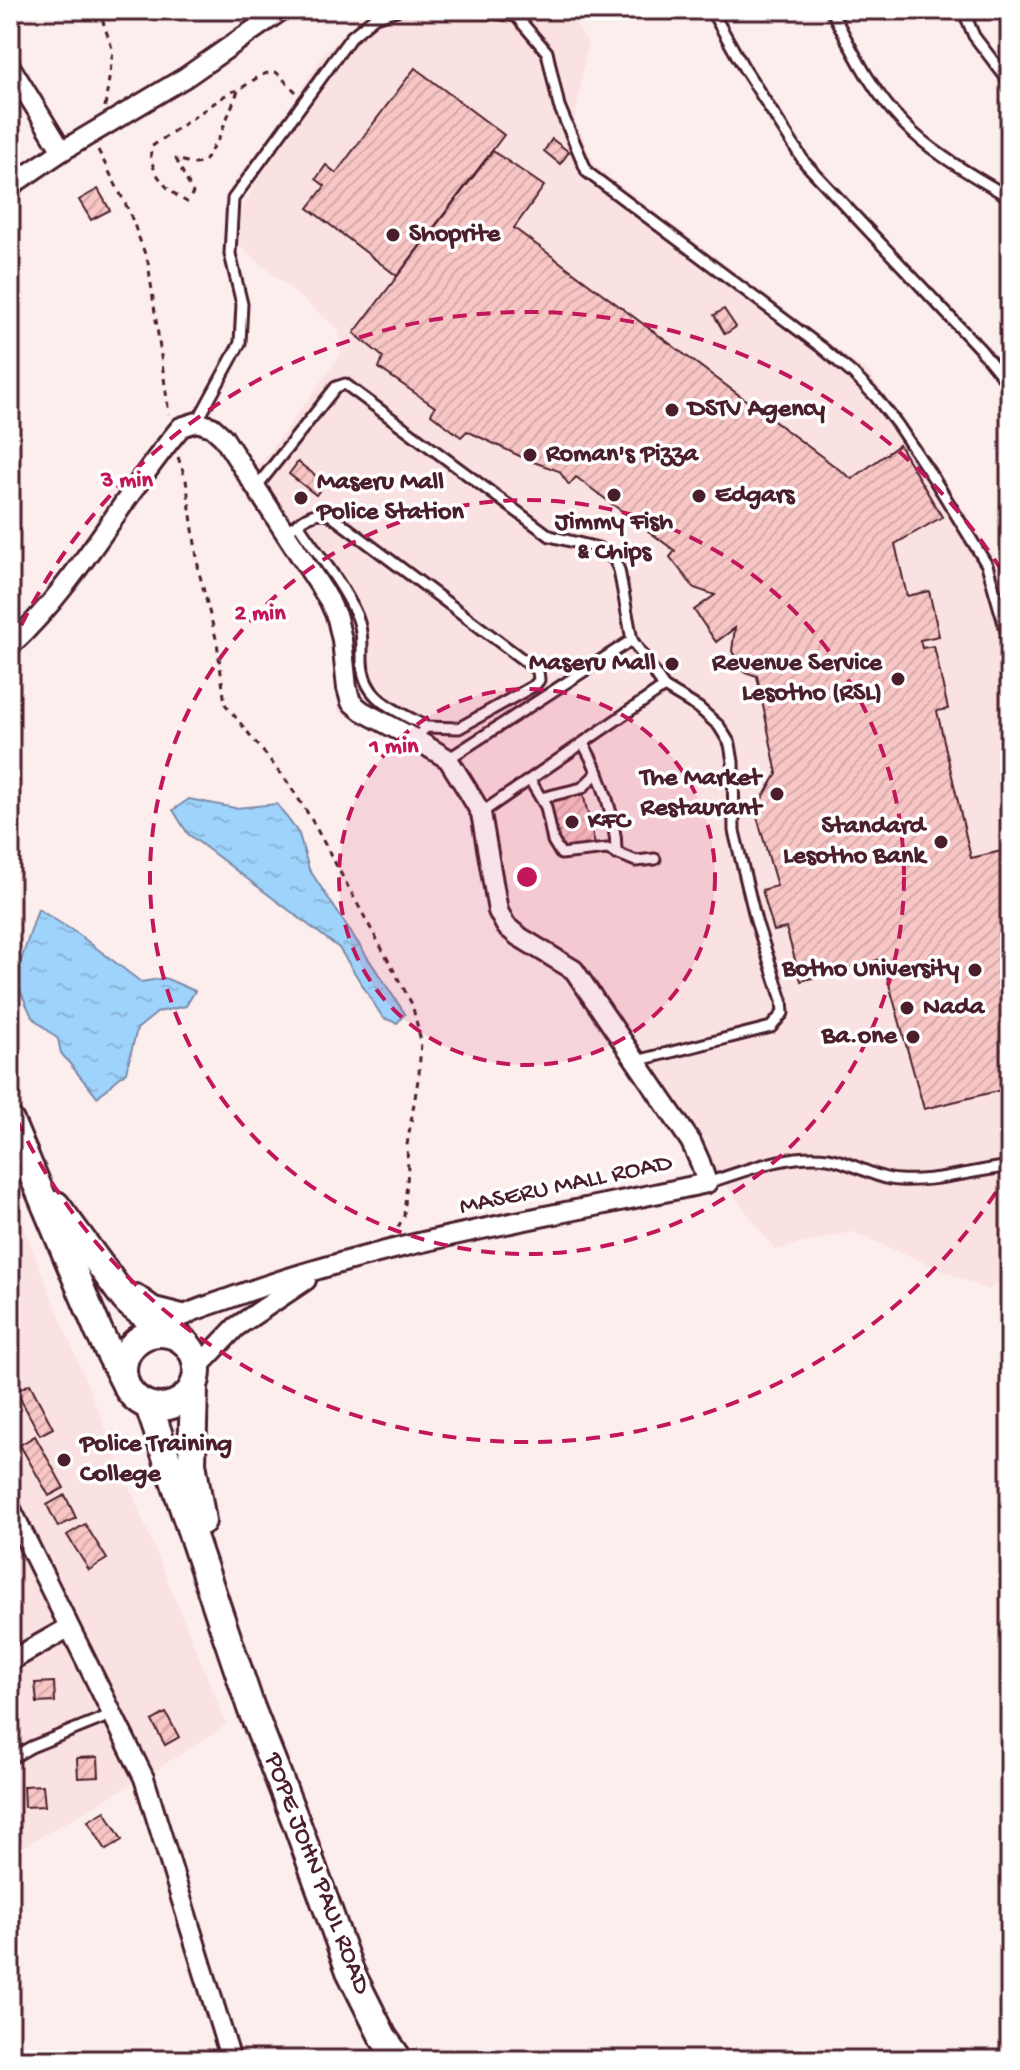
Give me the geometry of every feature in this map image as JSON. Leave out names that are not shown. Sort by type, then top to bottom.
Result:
[{"type":"main road","points":[[10,1121],[99,1332],[126,1385],[133,1396],[149,1406],[171,1407],[185,1399],[196,1377],[194,1355],[187,1344],[177,1337],[163,1333],[140,1338],[129,1349],[123,1362],[126,1385]]},
{"type":"main road","points":[[22,1152],[59,1210],[133,1309],[155,1323],[163,1333]]},
{"type":"main road","name":"POPE JOHN PAUL ROAD","points":[[196,1377],[191,1441],[195,1484],[236,1637],[242,1683]]},
{"type":"main road","name":"POPE JOHN PAUL ROAD","points":[[149,1406],[242,1683],[350,1971],[383,2037],[399,2060]]},
{"type":"street","points":[[10,186],[186,77],[282,10]]},
{"type":"street","points":[[10,66],[62,151]]},
{"type":"street","points":[[10,646],[32,626],[62,588],[181,427],[197,422]]},
{"type":"street","name":"MASERU MALL ROAD","points":[[163,1333],[169,1325],[186,1315],[259,1287],[341,1264],[707,1183],[691,1142],[574,970],[506,926],[498,911],[481,813],[448,759],[421,733],[362,711],[351,702],[337,618],[291,528],[223,437],[212,427],[197,422]]},
{"type":"street","points":[[95,1259],[105,1262],[138,1296],[154,1307],[172,1314],[186,1315]]},
{"type":"street","name":"MASERU MALL ROAD","points":[[196,1377],[243,1322],[303,1282],[341,1264]]},
{"type":"street","points":[[10,1507],[144,1778],[231,2060]]},
{"type":"street","points":[[10,1661],[68,1628]]},
{"type":"lane","points":[[197,422],[240,343],[242,304],[230,254],[233,199],[351,37],[375,17],[397,10]]},
{"type":"lane","points":[[468,10],[516,16],[547,52],[559,106],[587,172],[821,347],[875,396],[905,435],[987,565],[1010,645]]},
{"type":"lane","points":[[711,10],[805,163],[980,349],[1010,386]]},
{"type":"lane","points":[[831,10],[867,78],[903,124],[940,155],[1010,198]]},
{"type":"lane","points":[[963,10],[974,36],[1010,83]]},
{"type":"lane","points":[[257,486],[336,387],[349,386],[550,536],[606,551],[614,559],[619,570],[632,640],[664,687],[709,717],[730,744],[734,831],[756,921],[782,1000],[783,1013],[771,1027],[636,1061]]},
{"type":"lane","points":[[291,528],[313,513],[321,511],[329,514],[538,671],[539,680],[535,685],[465,725],[421,733]]},
{"type":"lane","points":[[448,759],[632,640]]},
{"type":"lane","points":[[481,813],[664,687]]},
{"type":"lane","points":[[583,743],[598,772],[616,854]]},
{"type":"lane","points":[[541,798],[582,788],[598,772]]},
{"type":"lane","points":[[530,780],[546,807],[553,841],[561,854],[607,849],[636,861],[655,859]]},
{"type":"lane","points":[[707,1183],[755,1168],[800,1159],[825,1158],[895,1180],[1010,1166]]},
{"type":"lane","points":[[10,1759],[31,1747],[113,1714]]},
{"type":"path","points":[[105,10],[101,16],[113,51],[96,133],[148,262],[172,438],[186,480],[199,572],[217,642],[225,704],[286,780],[309,815],[412,1004],[421,1041],[416,1100],[407,1145],[404,1216],[385,1252]]},
{"type":"path","points":[[238,91],[219,138],[203,163],[176,159],[193,193],[187,202],[175,195],[156,174],[150,158],[151,147],[264,72],[276,72],[304,102]]},
{"type":"shaded area","name":"Maseru Mall","points":[[369,10],[566,10],[588,42],[575,119],[595,166],[869,373],[994,554],[1010,611],[1010,1276],[988,1290],[852,1232],[775,1250],[619,1044],[572,970],[496,929],[477,813],[445,762],[338,712],[330,617],[229,472],[262,462],[341,354],[339,330],[238,245],[241,211],[303,86],[324,53]]},
{"type":"shaded area","name":"Police Training College","points":[[10,1195],[227,1725],[10,1855]]},
{"type":"water","points":[[189,799],[235,808],[277,804],[299,834],[309,869],[405,1014],[397,1023],[383,1018],[339,948],[188,834],[173,810]]},
{"type":"water","points":[[38,909],[78,934],[141,982],[165,978],[195,991],[186,1006],[158,1012],[137,1029],[126,1072],[97,1097],[61,1053],[58,1039],[32,1017],[18,986],[18,970]]},
{"type":"building","points":[[415,68],[504,135],[397,276],[308,208],[325,186],[316,179],[326,165],[336,173]]},
{"type":"building","points":[[552,139],[569,152],[560,164],[544,151]]},
{"type":"building","points":[[493,151],[544,186],[514,228],[852,479],[899,445],[942,517],[895,544],[907,596],[929,591],[939,636],[920,640],[922,648],[934,646],[948,709],[937,711],[971,858],[1006,850],[1010,868],[1010,1088],[924,1109],[882,959],[801,981],[786,928],[774,931],[762,890],[777,886],[755,810],[777,774],[757,676],[742,671],[732,651],[735,628],[716,642],[694,610],[715,595],[694,588],[670,557],[675,551],[576,477],[569,485],[559,471],[467,431],[461,437],[431,414],[435,407],[379,368],[383,357],[354,333]]},
{"type":"building","points":[[98,189],[110,210],[91,220],[79,200]]},
{"type":"building","points":[[724,309],[736,327],[725,334],[714,315]]},
{"type":"building","points":[[298,462],[325,483],[316,495],[289,474]]},
{"type":"building","name":"KFC","points":[[583,793],[595,845],[562,852],[550,800]]},
{"type":"building","points":[[30,1384],[53,1428],[40,1435],[16,1391]]},
{"type":"building","points":[[35,1436],[64,1488],[49,1496],[20,1445]]},
{"type":"building","points":[[65,1495],[76,1518],[58,1527],[47,1505]]},
{"type":"building","points":[[85,1524],[107,1559],[89,1570],[67,1535]]},
{"type":"building","points":[[54,1682],[55,1702],[37,1703],[35,1683]]},
{"type":"building","points":[[166,1713],[179,1737],[165,1745],[152,1721]]},
{"type":"building","points":[[98,1757],[99,1777],[78,1778],[77,1758]]},
{"type":"building","points":[[43,1785],[45,1806],[24,1807],[23,1786]]},
{"type":"building","points":[[105,1811],[122,1840],[106,1850],[88,1821]]},
{"type":"place","name":"Shoprite","points":[[393,235]]},
{"type":"place","name":"DSTV Agency","points":[[672,410]]},
{"type":"place","name":"Roman's Pizza","points":[[530,455]]},
{"type":"place","name":"Jimmy Fish & Chips","points":[[614,495]]},
{"type":"place","name":"Edgars","points":[[699,496]]},
{"type":"place","name":"Maseru Mall Police Station","points":[[301,498]]},
{"type":"place","name":"Maseru Mall","points":[[672,664]]},
{"type":"place","name":"Revenue Service Lesotho (RSL)","points":[[898,679]]},
{"type":"place","name":"The Market Restaurant","points":[[777,794]]},
{"type":"place","name":"KFC","points":[[572,822]]},
{"type":"place","name":"Standard Lesotho Bank","points":[[941,842]]},
{"type":"place","name":"Botho University","points":[[975,970]]},
{"type":"place","name":"Nada","points":[[907,1008]]},
{"type":"place","name":"Ba.one","points":[[913,1037]]},
{"type":"place","name":"Police Training College","points":[[64,1460]]}]
